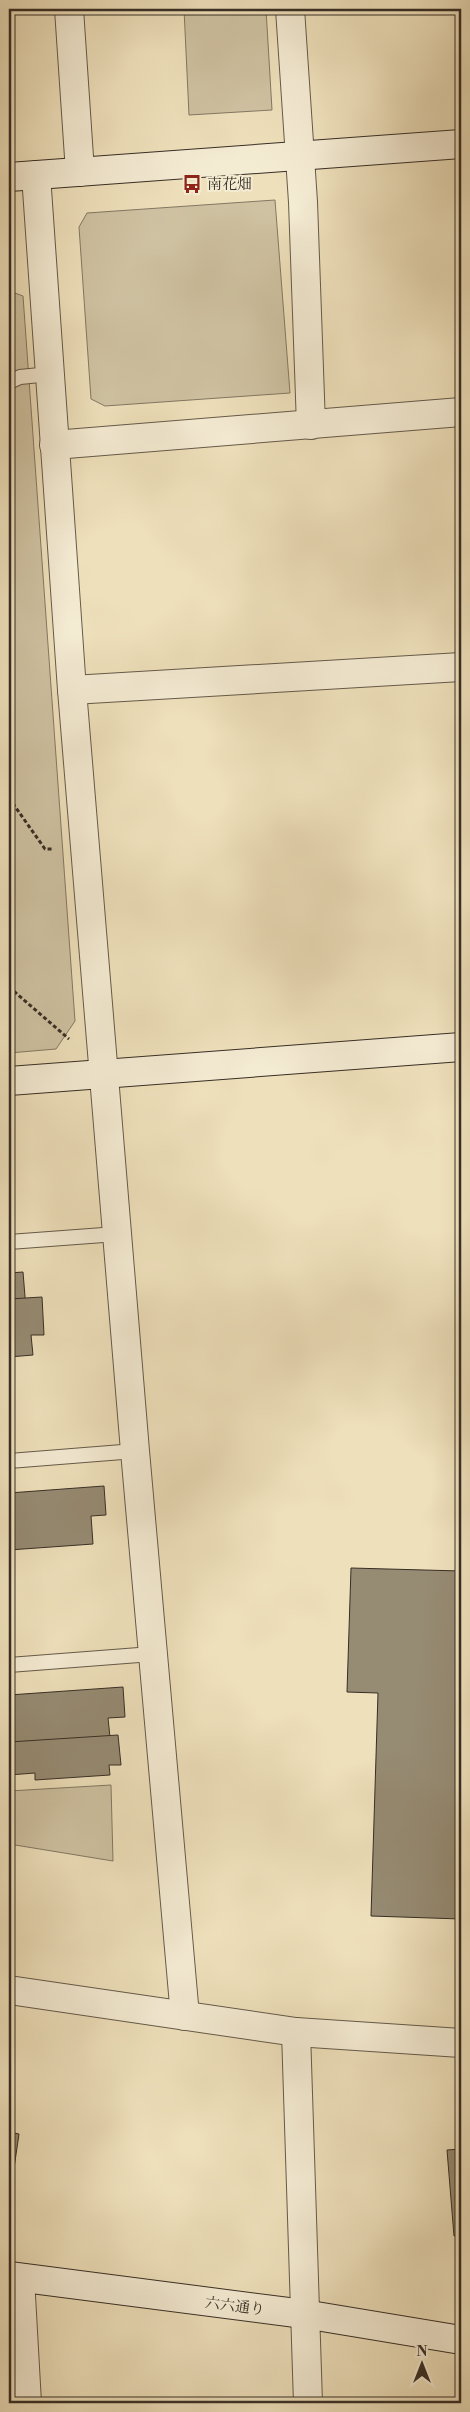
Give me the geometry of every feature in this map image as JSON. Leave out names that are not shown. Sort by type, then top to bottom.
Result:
[{"type":"street","points":[[70,9],[80,172]]},
{"type":"street","points":[[290,9],[300,155],[311,425]]},
{"type":"street","points":[[9,177],[461,144]]},
{"type":"street","points":[[36,175],[72,690],[134,1451],[185,2016]]},
{"type":"street","points":[[54,445],[461,412]]},
{"type":"street","points":[[72,690],[461,667]]},
{"type":"street","points":[[9,1080],[461,1047]]},
{"type":"street","points":[[9,1990],[296,2032],[461,2043]]},
{"type":"street","points":[[296,2032],[308,2403]]},
{"type":"street","points":[[14,2277],[27,2403]]},
{"type":"street","name":"六六通り","points":[[14,2277],[304,2314],[461,2340]]},
{"type":"lane","points":[[9,382],[20,378],[50,374]]},
{"type":"lane","points":[[9,1242],[117,1234]]},
{"type":"lane","points":[[9,1461],[134,1451]]},
{"type":"lane","points":[[9,1665],[152,1654]]},
{"type":"path","points":[[9,798],[45,849],[61,849]]},
{"type":"path","points":[[9,987],[71,1040]]},
{"type":"shaded area","points":[[184,9],[266,9],[272,110],[189,115]]},
{"type":"shaded area","points":[[275,200],[290,393],[105,406],[91,399],[79,227],[87,213]]},
{"type":"shaded area","points":[[9,246],[12,292],[23,296],[75,1021],[56,1049],[9,1053]]},
{"type":"shaded area","points":[[111,1785],[113,1861],[9,1844],[9,1791]]},
{"type":"building","points":[[23,1272],[26,1309],[9,1310],[9,1273]]},
{"type":"building","points":[[42,1297],[44,1335],[31,1335],[33,1355],[9,1357],[9,1299]]},
{"type":"building","points":[[104,1486],[106,1515],[91,1516],[93,1544],[9,1550],[9,1493]]},
{"type":"building","points":[[351,1568],[461,1571],[461,1919],[371,1916],[378,1693],[347,1692]]},
{"type":"building","points":[[123,1687],[125,1717],[108,1718],[111,1747],[9,1754],[9,1695]]},
{"type":"building","points":[[118,1735],[121,1765],[109,1765],[110,1775],[35,1780],[35,1773],[9,1775],[9,1742]]},
{"type":"building","points":[[9,2132],[19,2134],[9,2202]]},
{"type":"building","points":[[461,2149],[461,2235],[454,2236],[447,2150]]},
{"type":"building","points":[[456,2239],[461,2239],[461,2283],[457,2283]]},
{"type":"place","name":"南花畑","points":[[192,184]]}]
